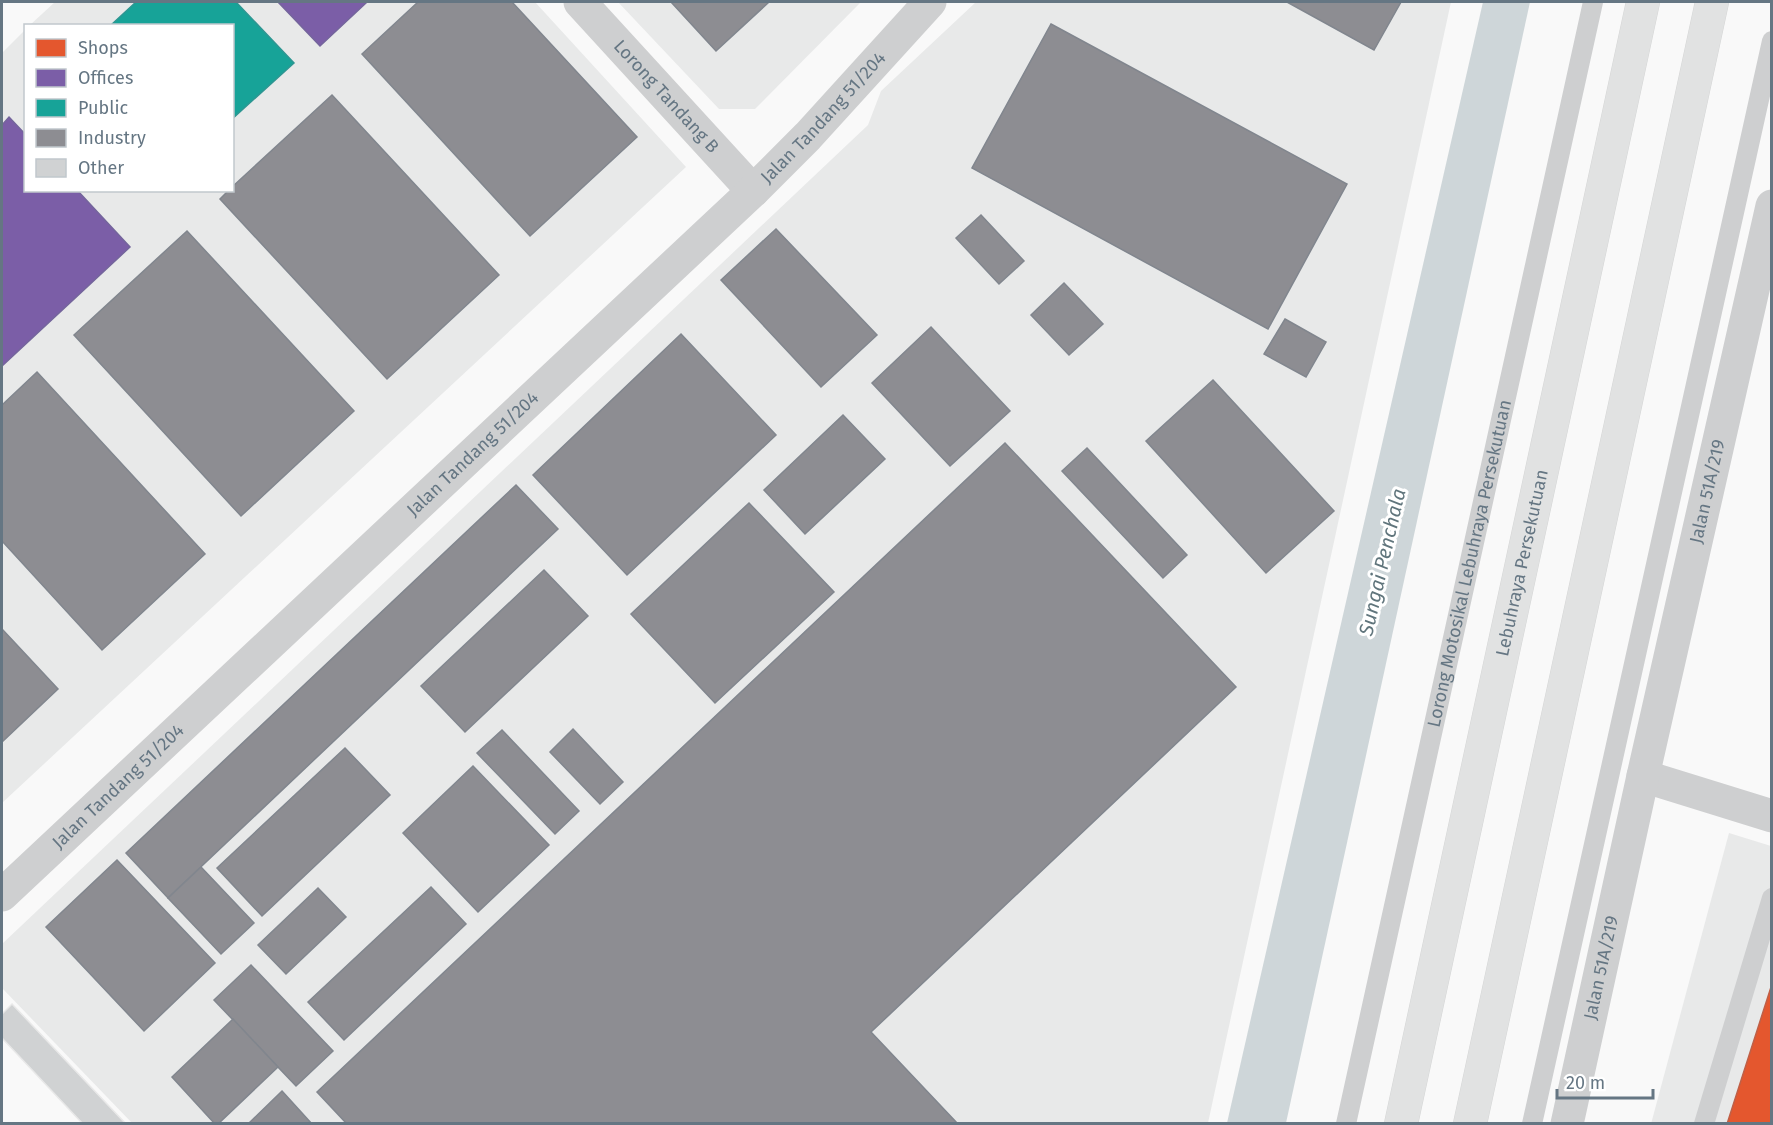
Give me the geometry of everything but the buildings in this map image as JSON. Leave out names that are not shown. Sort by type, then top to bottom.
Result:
[{"type":"highway","name":"Lebuhraya Persekutuan","points":[[1401,1124],[1643,2]]},
{"type":"highway","points":[[1470,1124],[1712,2]]},
{"type":"street","name":"Lorong Tandang B","points":[[580,2],[753,190]]},
{"type":"street","name":"Jalan Tandang 51/204","points":[[2,894],[753,190],[808,136],[930,2]]},
{"type":"street","name":"Jalan 51A/219","points":[[1567,1124],[1772,206]]},
{"type":"street","points":[[1643,776],[1772,816]]},
{"type":"lane","name":"Lorong Motosikal Lebuhraya Persekutuan","points":[[1346,1124],[1593,2]]},
{"type":"lane","points":[[1532,1124],[1772,41]]},
{"type":"lane","points":[[1704,1124],[1772,898]]},
{"type":"shaded area","points":[[55,2],[535,2],[686,167],[2,803],[2,53],[24,31],[24,192],[234,192],[234,24],[31,24]]},
{"type":"shaded area","points":[[618,2],[861,2],[755,109],[719,109]]},
{"type":"shaded area","points":[[976,2],[1451,2],[1208,1123],[132,1123],[2,988],[2,944],[868,125],[881,91]]},
{"type":"shaded area","points":[[1729,833],[1771,846],[1771,1123],[1651,1124]]},
{"type":"water","name":"Sungai Penchala","points":[[1483,2],[1530,2],[1286,1123],[1227,1123]]}]
